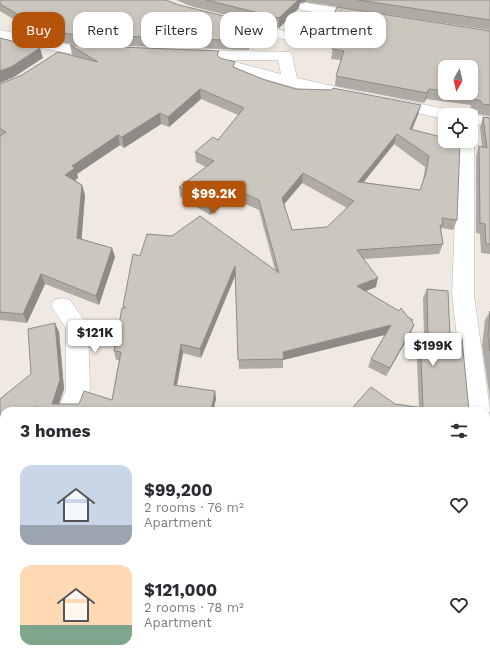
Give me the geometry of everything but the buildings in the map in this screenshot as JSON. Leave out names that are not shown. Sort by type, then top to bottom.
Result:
[{"type":"street","points":[[216,18],[285,35]]},
{"type":"street","points":[[0,34],[70,49],[114,51]]},
{"type":"street","points":[[288,48],[286,55],[290,81]]},
{"type":"street","points":[[52,61],[70,49]]},
{"type":"street","points":[[286,55],[243,56],[174,54],[212,61],[315,88],[438,112]]},
{"type":"street","points":[[478,120],[490,122]]},
{"type":"street","points":[[466,148],[463,295],[477,407]]},
{"type":"street","points":[[62,306],[77,326],[78,389],[71,407]]}]
